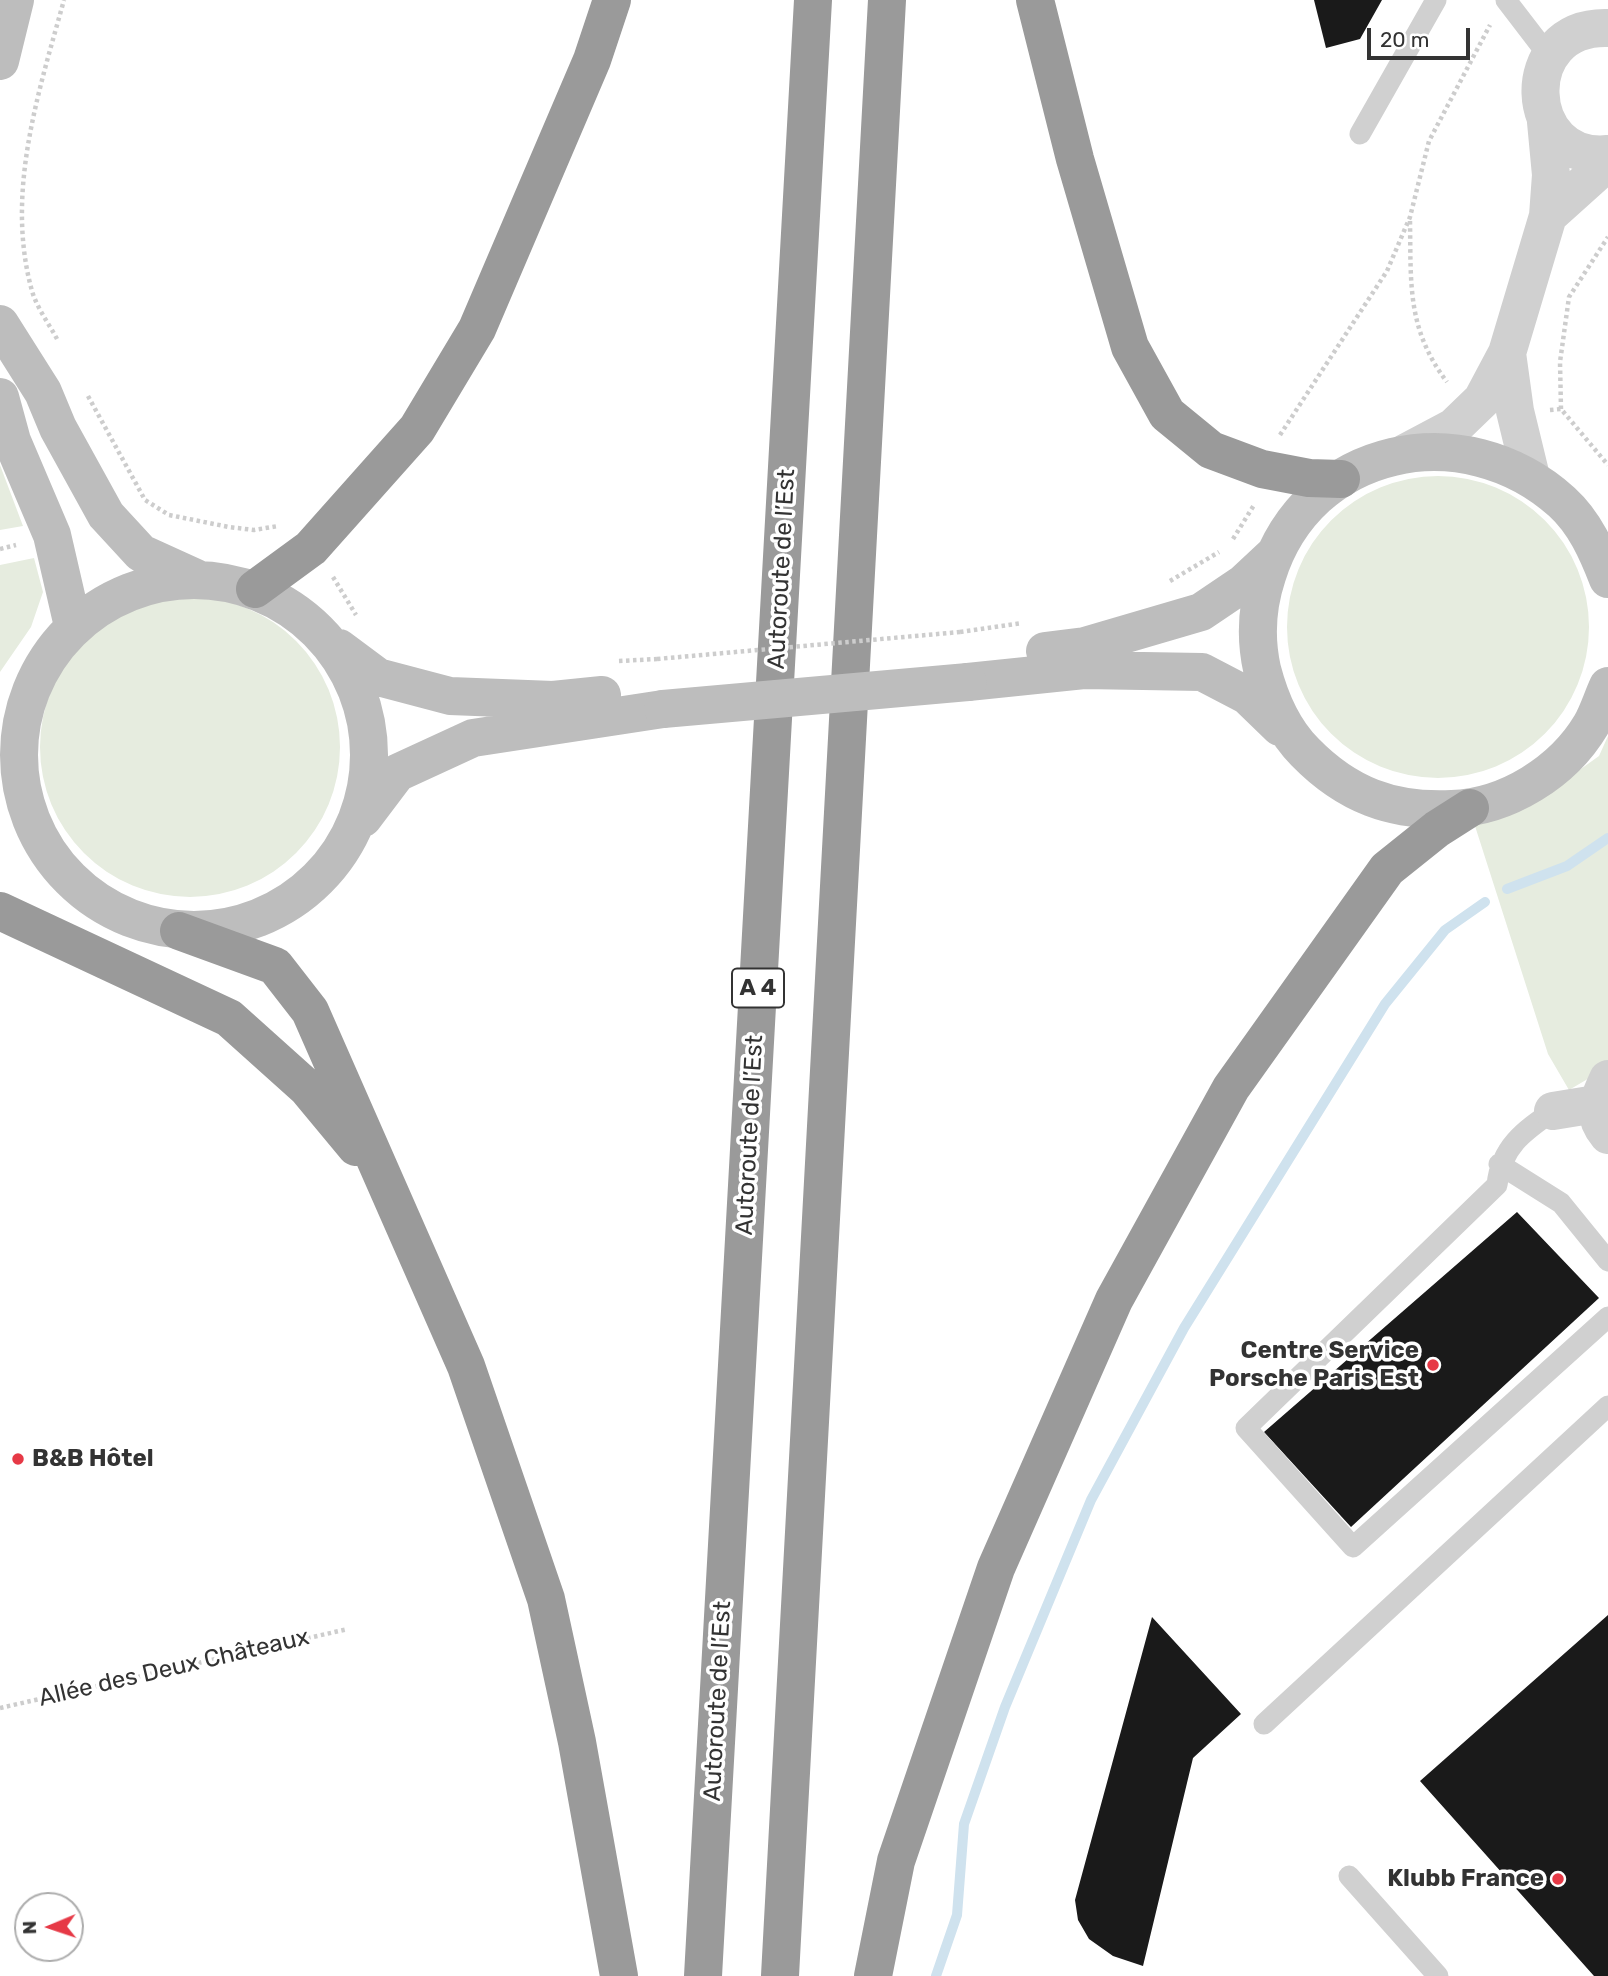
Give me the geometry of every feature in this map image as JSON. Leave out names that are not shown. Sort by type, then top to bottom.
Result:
[{"type":"highway","points":[[255,589],[320,539],[424,418],[477,329],[592,60],[612,0]]},
{"type":"highway","name":"Autoroute de l’Est","points":[[703,1976],[813,0]]},
{"type":"highway","points":[[780,1976],[887,0]]},
{"type":"highway","points":[[1035,0],[1075,159],[1130,347],[1167,414],[1211,450],[1262,469],[1309,478],[1341,479]]},
{"type":"highway","points":[[873,1976],[896,1861],[996,1568],[1114,1300],[1231,1088],[1387,869],[1437,829],[1470,808]]},
{"type":"highway","points":[[0,911],[229,1018],[307,1088],[384,1181]]},
{"type":"highway","points":[[179,931],[275,966],[310,1011],[466,1366],[546,1599],[577,1742],[620,1976]]},
{"type":"main road","points":[[0,61],[15,0]]},
{"type":"main road","points":[[0,324],[43,392],[58,428],[106,515],[141,553],[196,578],[255,589],[307,619],[345,633],[378,677],[450,695],[553,699],[660,686],[1085,646],[1201,612],[1244,583],[1273,555],[1296,518],[1327,488],[1364,466],[1405,453],[1459,453],[1491,459],[1531,477],[1564,504],[1601,545],[1608,579]]},
{"type":"main road","points":[[0,397],[12,441],[52,535],[62,639],[26,702],[18,758],[28,812],[54,862]]},
{"type":"main road","points":[[1273,555],[1259,601],[1258,650],[1269,697],[1293,739]]},
{"type":"main road","points":[[0,695],[110,600],[152,583],[196,578]]},
{"type":"main road","points":[[345,633],[369,735],[368,787],[350,837]]},
{"type":"main road","points":[[965,658],[1084,670],[1202,672],[1248,696],[1328,775],[1371,799],[1420,811],[1470,808],[1517,793],[1559,764],[1591,725],[1608,686]]},
{"type":"main road","points":[[0,816],[54,862],[88,896],[131,920],[179,931],[231,928],[279,910],[320,879],[397,773],[473,738],[660,686]]},
{"type":"street","points":[[1405,453],[1454,427],[1482,400],[1507,353],[1548,216],[1551,175],[1546,122],[1540,102],[1540,81],[1547,61],[1561,43],[1595,30],[1608,1]]},
{"type":"street","points":[[1546,122],[1560,138],[1578,150],[1608,154]]},
{"type":"street","points":[[1548,216],[1608,162]]},
{"type":"street","points":[[1507,353],[1515,411],[1531,477]]},
{"type":"street","points":[[1553,1111],[1604,1106]]},
{"type":"lane","points":[[1360,134],[1436,0]]},
{"type":"lane","points":[[1501,6],[1542,47],[1547,61]]},
{"type":"lane","points":[[1553,1111],[1519,1135],[1499,1164],[1497,1185],[1246,1428],[1353,1548],[1608,1317]]},
{"type":"lane","points":[[1499,1164],[1560,1203],[1608,1261]]},
{"type":"lane","points":[[1264,1724],[1608,1406]]},
{"type":"lane","points":[[1349,1877],[1438,1976]]},
{"type":"path","points":[[62,350],[33,294],[23,247],[22,191],[28,139],[64,0]]},
{"type":"path","points":[[1276,442],[1387,271],[1410,217],[1429,141],[1501,6]]},
{"type":"path","points":[[1410,217],[1411,294],[1417,328],[1428,357],[1451,388]]},
{"type":"path","points":[[1561,409],[1559,362],[1569,297],[1608,237]]},
{"type":"path","points":[[86,394],[145,499],[169,515],[254,530],[285,525]]},
{"type":"path","points":[[333,577],[345,633]]},
{"type":"path","points":[[618,661],[660,686],[965,658]]},
{"type":"path","name":"Allée des Deux Châteaux","points":[[0,1708],[348,1629]]},
{"type":"shaded area","points":[[0,465],[23,526],[0,530]]},
{"type":"shaded area","points":[[1438,476],[1467,479],[1496,487],[1522,501],[1545,520],[1564,543],[1578,569],[1586,598],[1589,627],[1586,656],[1578,685],[1564,711],[1545,734],[1522,753],[1496,767],[1467,775],[1438,778],[1409,775],[1380,767],[1354,753],[1331,734],[1312,711],[1298,685],[1290,656],[1287,627],[1290,598],[1298,569],[1312,543],[1331,520],[1354,501],[1380,487],[1409,479]]},
{"type":"shaded area","points":[[34,558],[43,592],[31,627],[0,672],[0,565]]},
{"type":"shaded area","points":[[205,597],[234,603],[261,614],[285,631],[306,652],[329,689],[338,718],[338,776],[323,818],[306,842],[285,863],[261,880],[234,891],[205,897],[175,897],[146,891],[119,880],[95,863],[65,831],[51,805],[42,776],[40,732],[46,703],[57,676],[74,652],[106,622],[132,608],[161,599]]},
{"type":"shaded area","points":[[1608,736],[1608,1067],[1569,1090],[1548,1054],[1475,826],[1571,776],[1599,756]]},
{"type":"building","points":[[1314,0],[1382,0],[1360,39],[1326,48]]},
{"type":"building","name":"Centre Service Porsche Paris Est","points":[[1517,1212],[1599,1298],[1351,1527],[1264,1432]]},
{"type":"building","name":"Klubb France","points":[[1608,1615],[1608,1976],[1594,1976],[1420,1781]]},
{"type":"building","points":[[1152,1617],[1241,1714],[1193,1758],[1143,1966],[1113,1956],[1089,1939],[1078,1920],[1075,1900]]},
{"type":"waterway","points":[[1507,889],[1567,866],[1608,838]]},
{"type":"waterway","points":[[936,1976],[957,1915],[964,1824],[1005,1707],[1091,1500],[1184,1328],[1385,1004],[1445,930],[1485,902]]},
{"type":"place","name":"Centre Service Porsche Paris Est","points":[[1433,1365]]},
{"type":"place","name":"B&B Hôtel","points":[[18,1459]]},
{"type":"place","name":"Klubb France","points":[[1558,1879]]}]
